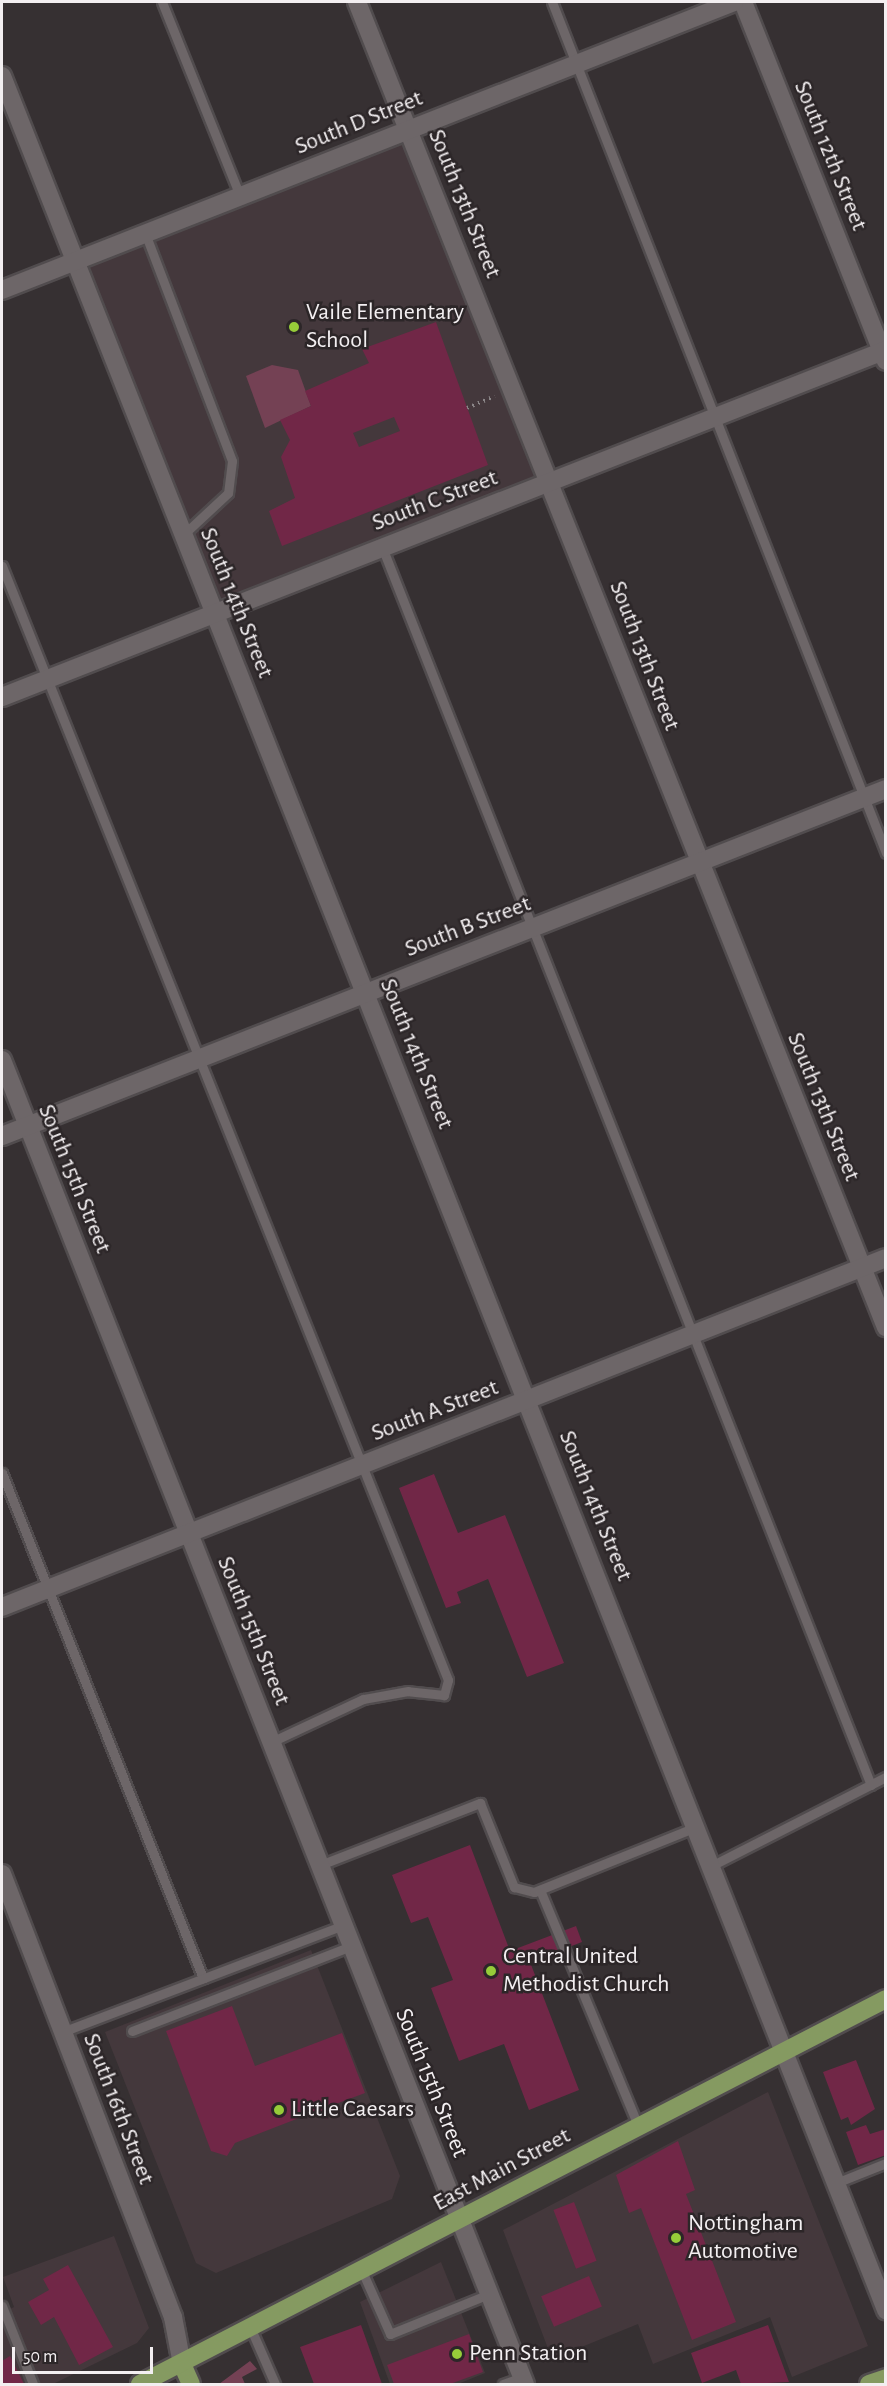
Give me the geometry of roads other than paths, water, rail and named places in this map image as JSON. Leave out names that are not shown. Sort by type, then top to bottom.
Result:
[{"type":"main road","name":"East Main Street","points":[[140,2385],[252,2329],[459,2219],[885,1999]]},
{"type":"main road","points":[[182,2364],[190,2385]]},
{"type":"main road","points":[[869,2385],[885,2378]]},
{"type":"street","name":"South 13th Street","points":[[357,2],[885,1328]]},
{"type":"street","name":"South D Street","points":[[2,290],[734,2]]},
{"type":"street","name":"South 12th Street","points":[[743,2],[884,354]]},
{"type":"street","name":"South 14th Street","points":[[2,76],[698,1827],[885,2310]]},
{"type":"street","name":"South C Street","points":[[2,697],[714,418],[884,354]]},
{"type":"street","name":"South B Street","points":[[2,1136],[885,789]]},
{"type":"street","name":"South 15th Street","points":[[2,1060],[523,2381]]},
{"type":"street","name":"South A Street","points":[[2,1607],[885,1258]]},
{"type":"street","name":"South 16th Street","points":[[2,1875],[173,2317],[182,2364]]},
{"type":"lane","points":[[162,2],[240,196]]},
{"type":"lane","points":[[552,2],[885,853]]},
{"type":"lane","points":[[145,233],[232,461],[228,493],[183,535]]},
{"type":"lane","points":[[382,548],[870,1785]]},
{"type":"lane","points":[[2,566],[195,1059],[448,1680],[444,1695],[408,1691],[363,1699],[271,1742]]},
{"type":"lane","points":[[2,1473],[203,1978]]},
{"type":"lane","points":[[713,1865],[885,1777]]},
{"type":"lane","points":[[320,1865],[480,1803],[514,1887],[540,1890],[698,1827]]},
{"type":"lane","points":[[540,1890],[638,2126]]},
{"type":"lane","points":[[62,2032],[343,1925]]},
{"type":"lane","points":[[132,2031],[351,1946]]},
{"type":"lane","points":[[836,2183],[885,2163]]},
{"type":"lane","points":[[362,2271],[390,2334],[489,2294]]},
{"type":"lane","points":[[2,2306],[33,2385]]},
{"type":"lane","points":[[252,2329],[275,2385]]},
{"type":"lane","points":[[503,2385],[523,2381]]},
{"type":"place","name":"Vaile Elementary School","points":[[294,327]]},
{"type":"place","name":"Central United Methodist Church","points":[[491,1971]]},
{"type":"place","name":"Little Caesars","points":[[279,2110]]},
{"type":"place","name":"Nottingham Automotive","points":[[676,2238]]},
{"type":"place","name":"Penn Station","points":[[457,2354]]}]
